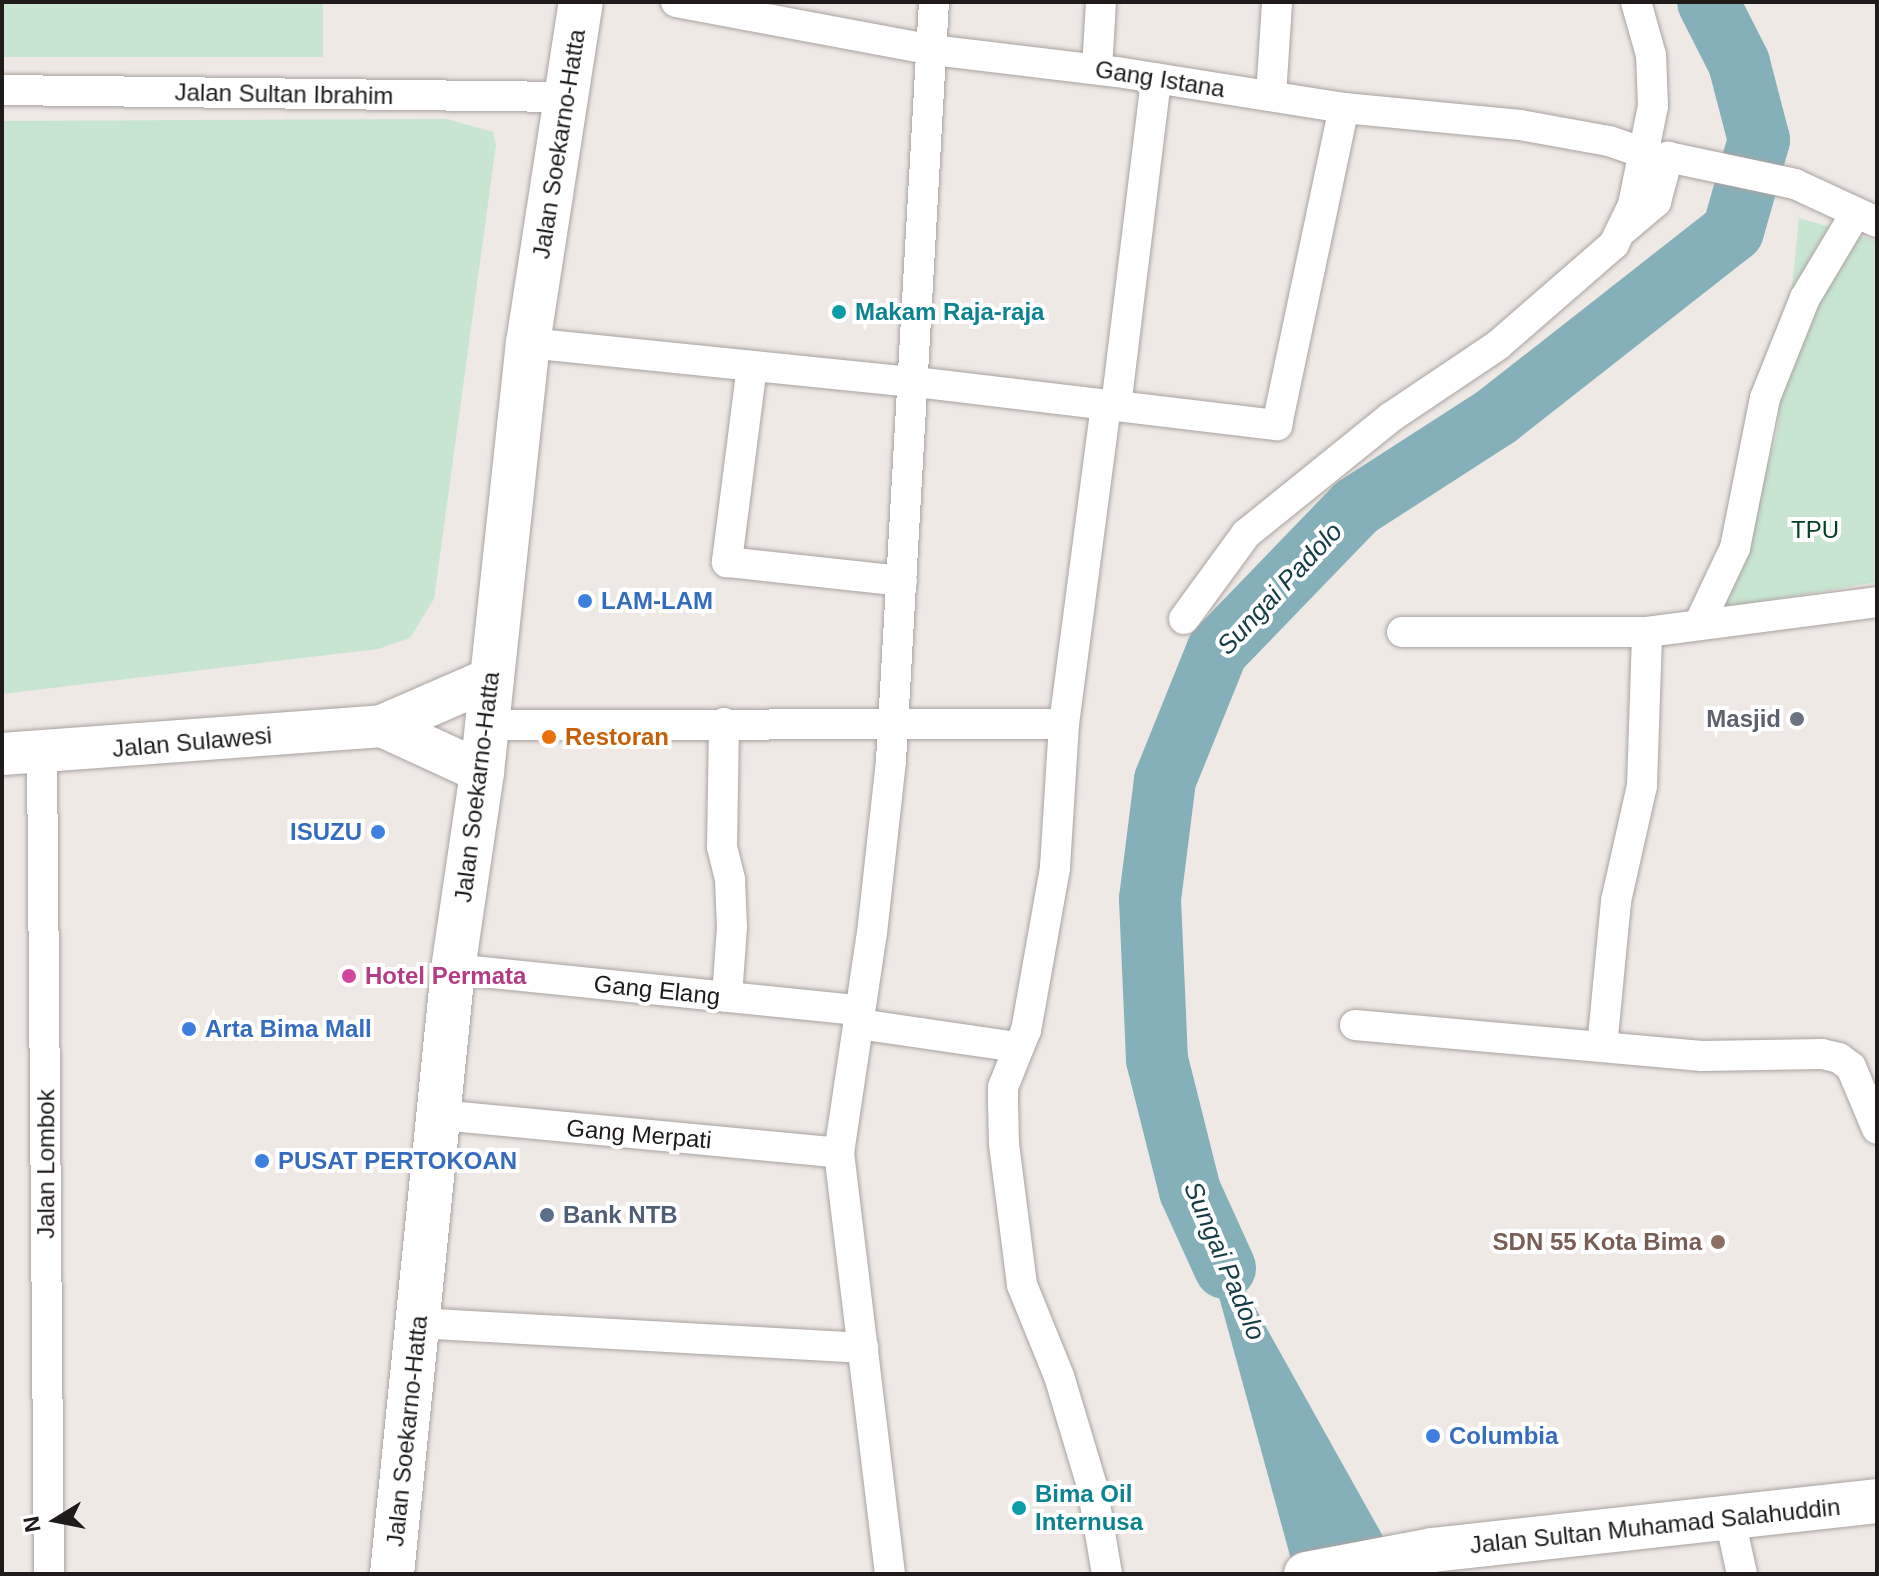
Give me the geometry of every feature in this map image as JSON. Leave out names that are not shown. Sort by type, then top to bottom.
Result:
[{"type":"highway","name":"Jalan Soekarno-Hatta","points":[[392,1574],[453,969],[488,725],[490,679],[528,343],[581,2]]},
{"type":"highway","name":"Jalan Sultan Muhamad Salahuddin","points":[[1306,1574],[1433,1550],[1877,1501]]},
{"type":"street","name":"Gang Istana","points":[[676,2],[932,50],[1097,69],[1344,108],[1520,125],[1609,141],[1644,153]]},
{"type":"street","points":[[890,1574],[839,1153],[872,933],[893,724],[915,382],[934,2]]},
{"type":"street","points":[[1097,69],[1101,2]]},
{"type":"street","points":[[1271,96],[1277,2]]},
{"type":"street","points":[[1184,619],[1246,534],[1391,417],[1498,345],[1614,244],[1624,229],[1633,205],[1653,106],[1651,55],[1636,2]]},
{"type":"street","points":[[1107,1574],[1092,1486],[1059,1376],[1022,1285],[1004,1144],[1003,1087],[1026,1030],[1055,868],[1064,724],[1156,78]]},
{"type":"street","name":"Jalan Sultan Ibrahim","points":[[2,90],[566,97]]},
{"type":"street","points":[[528,343],[915,382],[1277,425],[1344,108]]},
{"type":"street","points":[[1624,229],[1656,202],[1668,157],[1795,184],[1866,218],[1805,298],[1765,398],[1735,548],[1699,624]]},
{"type":"street","points":[[752,366],[727,562],[902,581]]},
{"type":"street","points":[[1402,632],[1647,632],[1877,602]]},
{"type":"street","points":[[1602,1047],[1616,901],[1642,786],[1647,632]]},
{"type":"street","name":"Jalan Sulawesi","points":[[22,754],[382,726],[490,679]]},
{"type":"street","points":[[724,723],[722,833],[730,880],[732,927],[727,997]]},
{"type":"street","points":[[488,725],[1064,724]]},
{"type":"street","name":"Jalan Sulawesi","points":[[382,726],[482,772]]},
{"type":"street","name":"Jalan Lombok","points":[[22,754],[49,1574]]},
{"type":"street","name":"Gang Elang","points":[[453,969],[727,997],[859,1017],[1017,1047]]},
{"type":"street","points":[[1355,1025],[1702,1056],[1822,1054],[1839,1058],[1851,1067],[1877,1129]]},
{"type":"street","name":"Gang Merpati","points":[[440,1115],[839,1153]]},
{"type":"street","points":[[418,1323],[863,1348]]},
{"type":"street","points":[[1730,1519],[1742,1574]]},
{"type":"green space","points":[[2,2],[323,2],[323,57],[2,57]]},
{"type":"green space","points":[[447,119],[493,132],[496,145],[434,599],[410,638],[378,649],[2,694],[2,121]]},
{"type":"green space","name":"TPU","points":[[1799,218],[1877,241],[1877,582],[1723,608],[1777,434]]},
{"type":"water","points":[[1190,1191],[1404,1574],[1295,1574]]},
{"type":"waterway","name":"Sungai Padolo","points":[[1225,1268],[1190,1191],[1157,1060],[1150,899],[1165,780],[1217,651],[1356,507],[1497,416],[1733,231],[1759,140],[1739,63],[1708,2]]},
{"type":"place","name":"Makam Raja-raja","points":[[839,312]]},
{"type":"place","name":"LAM-LAM","points":[[585,601]]},
{"type":"place","name":"Masjid","points":[[1797,719]]},
{"type":"place","name":"Restoran","points":[[549,737]]},
{"type":"place","name":"ISUZU","points":[[378,832]]},
{"type":"place","name":"Hotel Permata","points":[[349,976]]},
{"type":"place","name":"Arta Bima Mall","points":[[189,1029]]},
{"type":"place","name":"PUSAT PERTOKOAN","points":[[262,1161]]},
{"type":"place","name":"Bank NTB","points":[[547,1215]]},
{"type":"place","name":"SDN 55 Kota Bima","points":[[1718,1242]]},
{"type":"place","name":"Columbia","points":[[1433,1436]]},
{"type":"place","name":"Bima Oil Internusa","points":[[1019,1508]]}]
